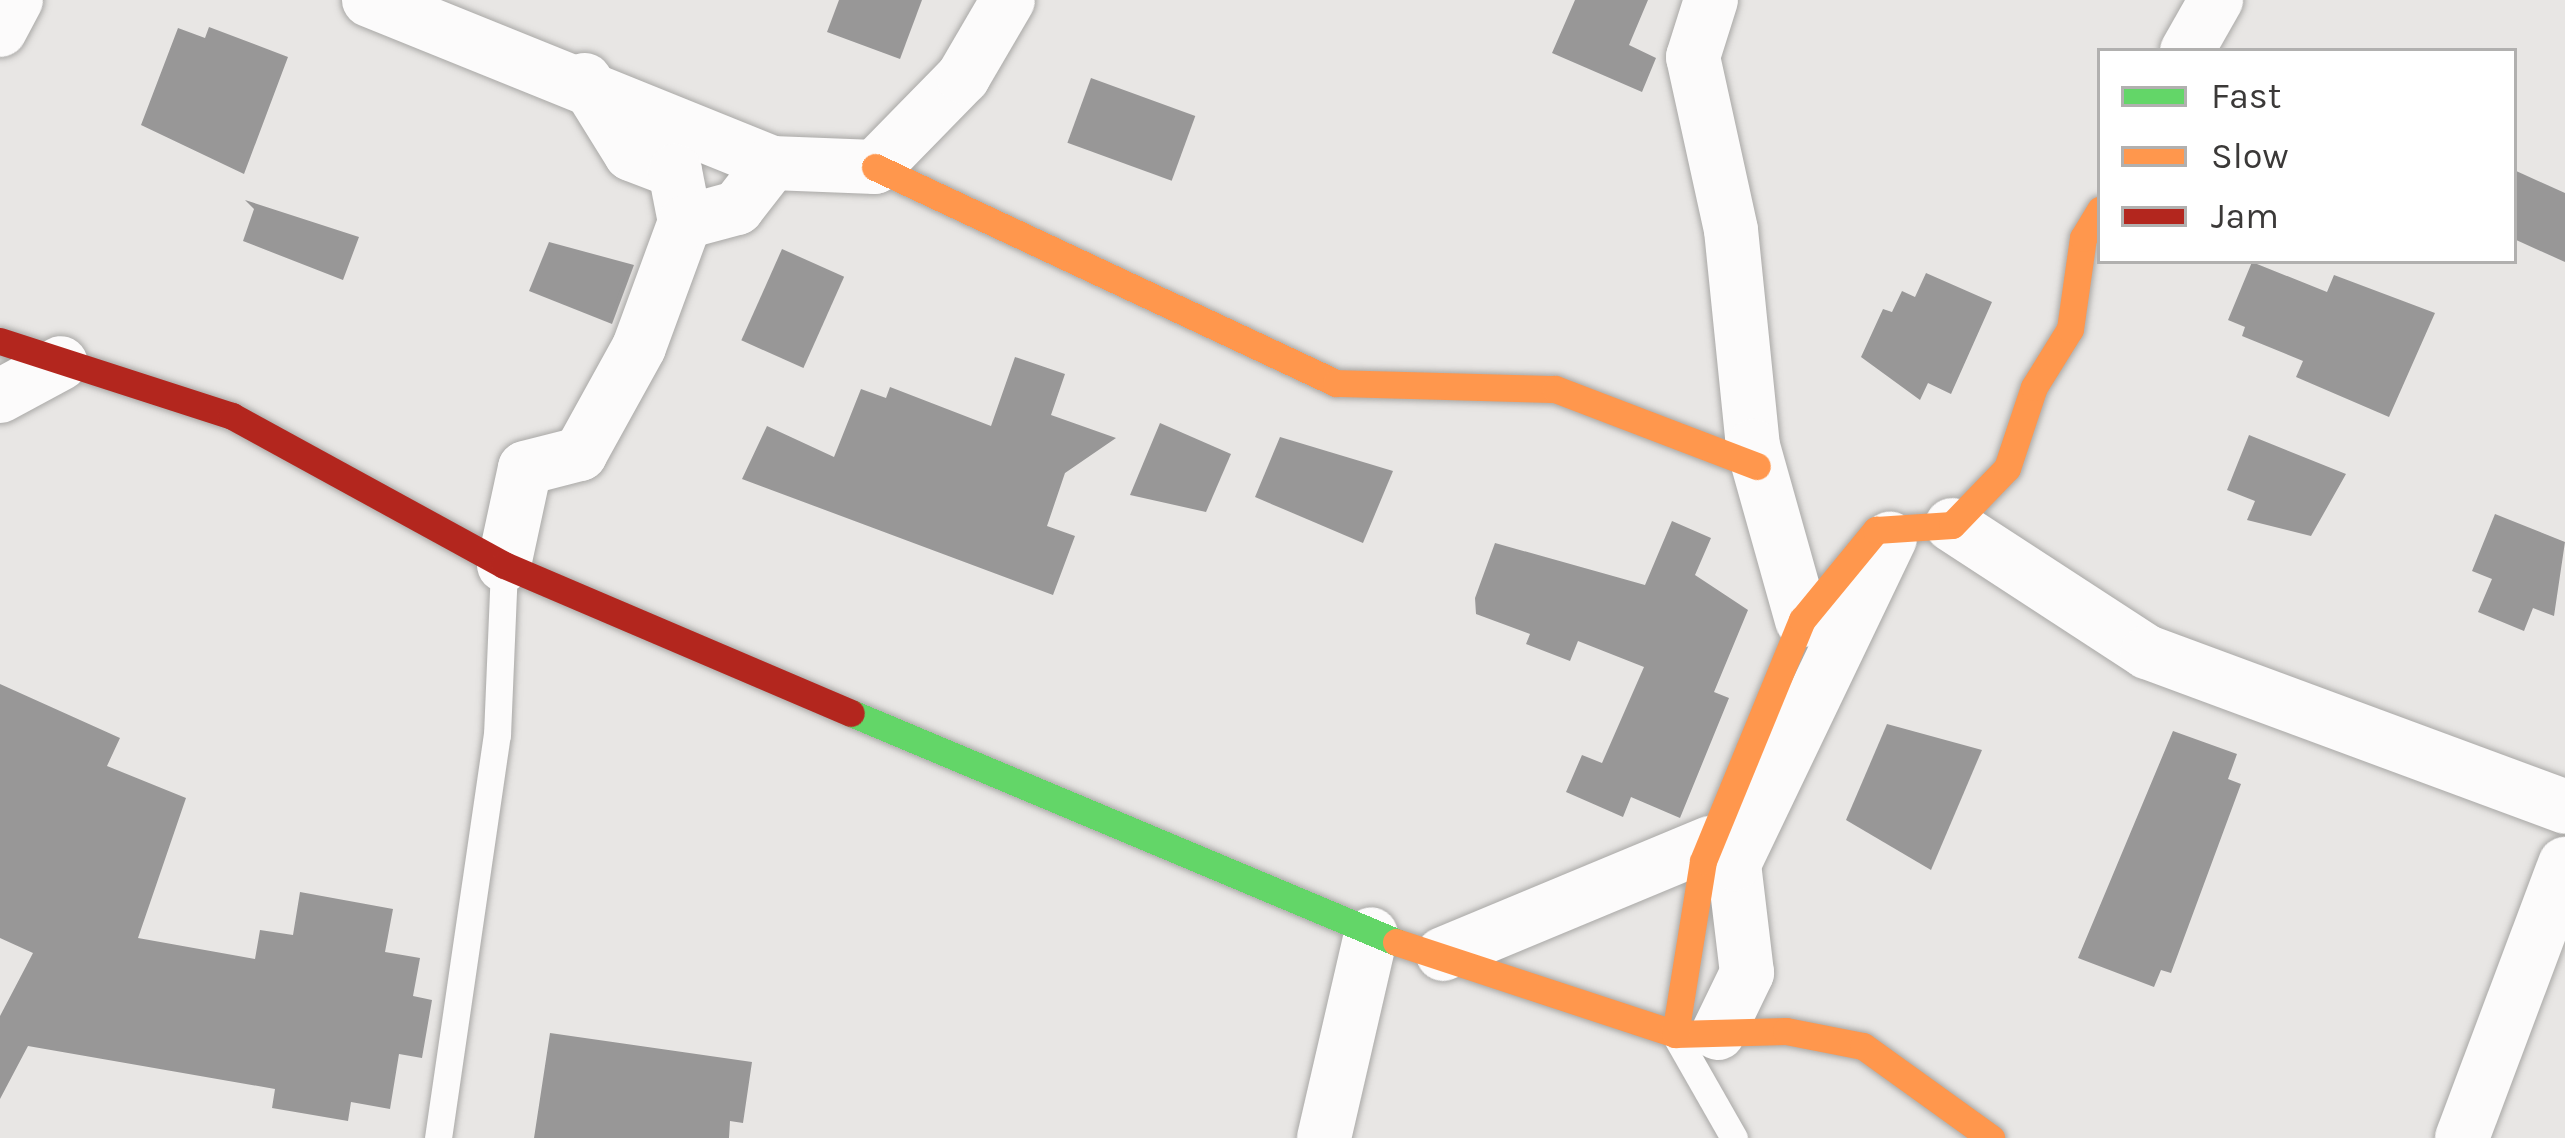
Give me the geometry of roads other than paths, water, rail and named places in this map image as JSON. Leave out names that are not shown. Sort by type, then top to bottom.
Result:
[{"type":"street","points":[[0,30],[16,0]]},
{"type":"street","points":[[369,0],[585,80],[772,163],[875,167],[1336,383],[1555,389],[1756,466]]},
{"type":"street","points":[[875,167],[963,76],[1008,0]]},
{"type":"street","points":[[1711,0],[1693,57],[1728,208],[1756,466],[1802,620]]},
{"type":"street","points":[[2189,48],[2216,0]]},
{"type":"street","points":[[504,566],[525,469],[580,454],[639,347],[685,222],[675,171],[631,154],[585,80]]},
{"type":"street","points":[[685,222],[736,208],[772,163]]},
{"type":"street","points":[[1952,525],[2007,467],[2070,329],[2083,238],[2097,215]]},
{"type":"street","points":[[0,341],[232,416],[504,566],[1371,934],[1696,1033],[1863,1046],[1991,1138]]},
{"type":"street","points":[[0,395],[61,363]]},
{"type":"street","points":[[1696,1033],[1711,843],[1802,620],[1848,555],[1895,529],[1952,525],[2147,652],[2565,807]]},
{"type":"street","points":[[1696,1033],[1747,974],[1734,864],[1895,529]]},
{"type":"street","points":[[1443,955],[1711,843]]},
{"type":"street","points":[[2462,1138],[2565,864]]},
{"type":"street","points":[[1324,1138],[1371,934]]},
{"type":"lane","points":[[438,1138],[497,735],[504,566]]},
{"type":"lane","points":[[1696,1033],[1734,1138]]}]
